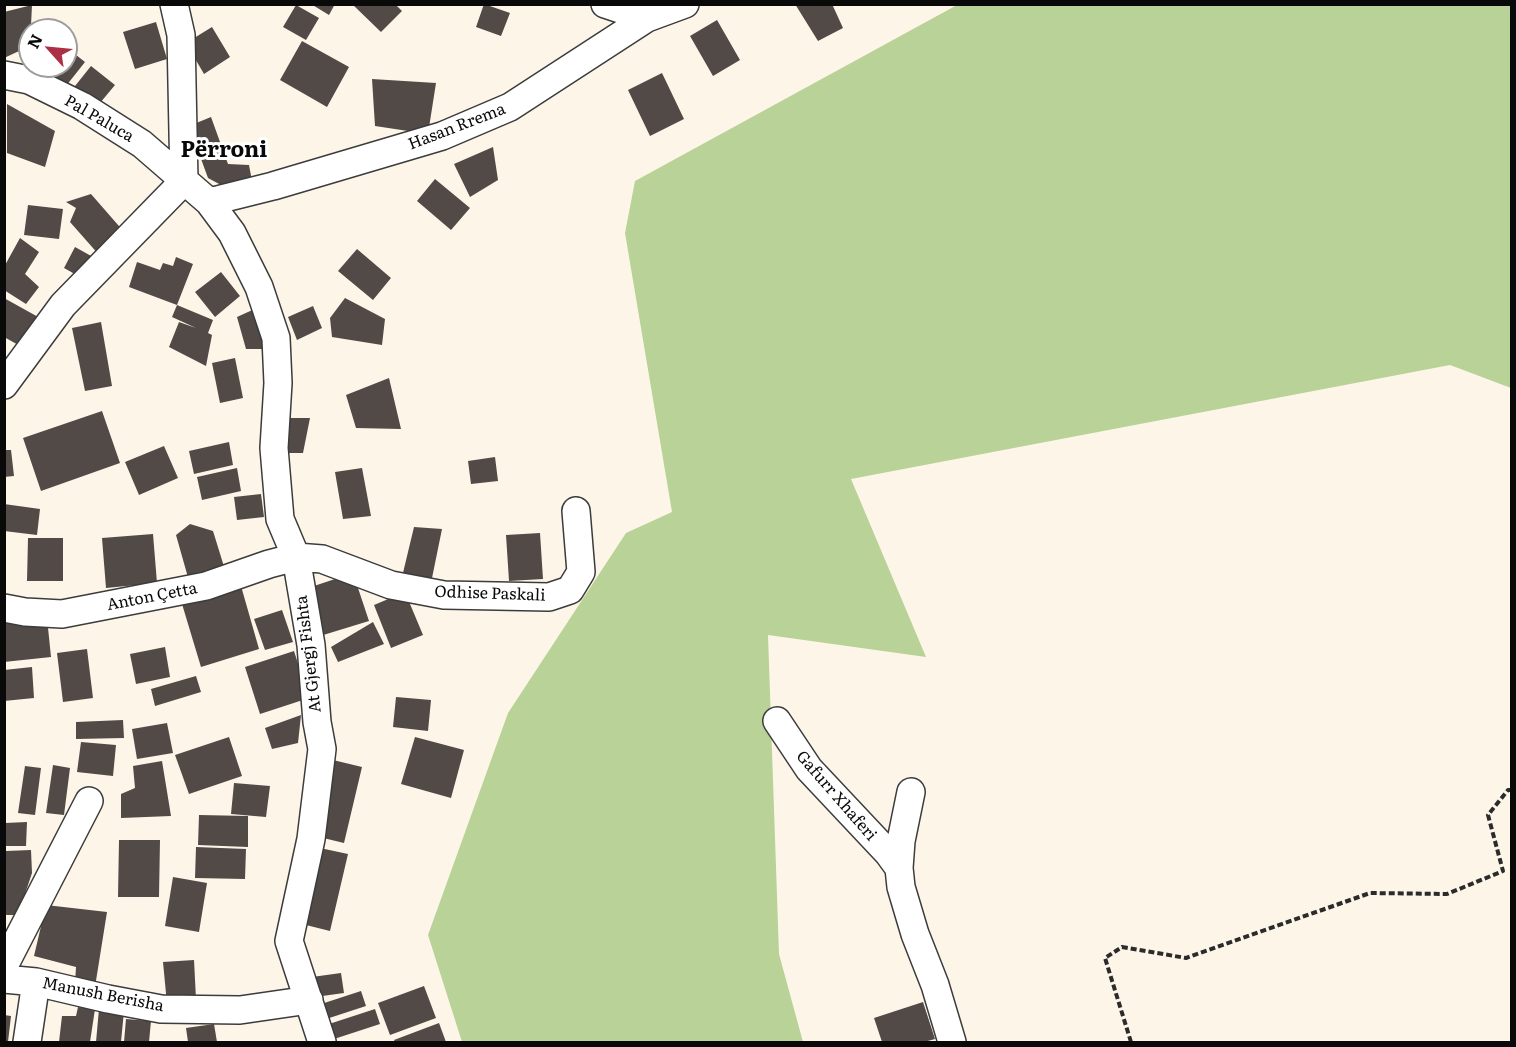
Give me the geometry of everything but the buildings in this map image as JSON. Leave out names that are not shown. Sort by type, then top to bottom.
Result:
[{"type":"street","points":[[4,385],[63,305],[184,182],[181,35],[174,4]]},
{"type":"street","points":[[605,4],[647,18]]},
{"type":"street","name":"Hasan Rrema","points":[[209,202],[273,186],[442,136],[510,107],[647,18],[685,4]]},
{"type":"street","name":"Pal Paluca","points":[[4,75],[29,80],[82,106],[142,144],[184,182]]},
{"type":"street","name":"At Gjergj Fishta","points":[[184,182],[209,202],[232,232],[259,287],[276,338],[278,383],[274,448],[280,519],[296,557],[311,645],[317,722],[322,749],[311,838],[289,941],[322,1042]]},
{"type":"street","name":"Odhise Paskali","points":[[296,557],[322,559],[391,585],[444,595],[549,597],[570,590],[581,572],[576,511]]},
{"type":"street","name":"Anton Çetta","points":[[4,608],[25,612],[62,614],[206,586],[296,557]]},
{"type":"street","name":"Gafurr Xhaferi","points":[[777,721],[809,769],[899,868]]},
{"type":"street","name":"Gafurr Xhaferi","points":[[911,792],[901,842],[899,868],[901,887],[952,1042]]},
{"type":"street","points":[[4,966],[88,801]]},
{"type":"street","name":"Manush Berisha","points":[[4,979],[36,982],[161,1009],[240,1010],[309,1000]]},
{"type":"street","points":[[27,1042],[36,982]]},
{"type":"path","points":[[1131,1042],[1105,958],[1122,947],[1186,958],[1370,893],[1447,894],[1503,871],[1488,815],[1508,790],[1512,790]]},
{"type":"green space","points":[[957,5],[1511,5],[1511,388],[1450,365],[851,479],[926,657],[768,635],[779,954],[803,1042],[462,1042],[428,935],[508,713],[626,533],[672,512],[625,233],[635,181]]},
{"type":"district","name":"Përroni","points":[[224,151]]}]
